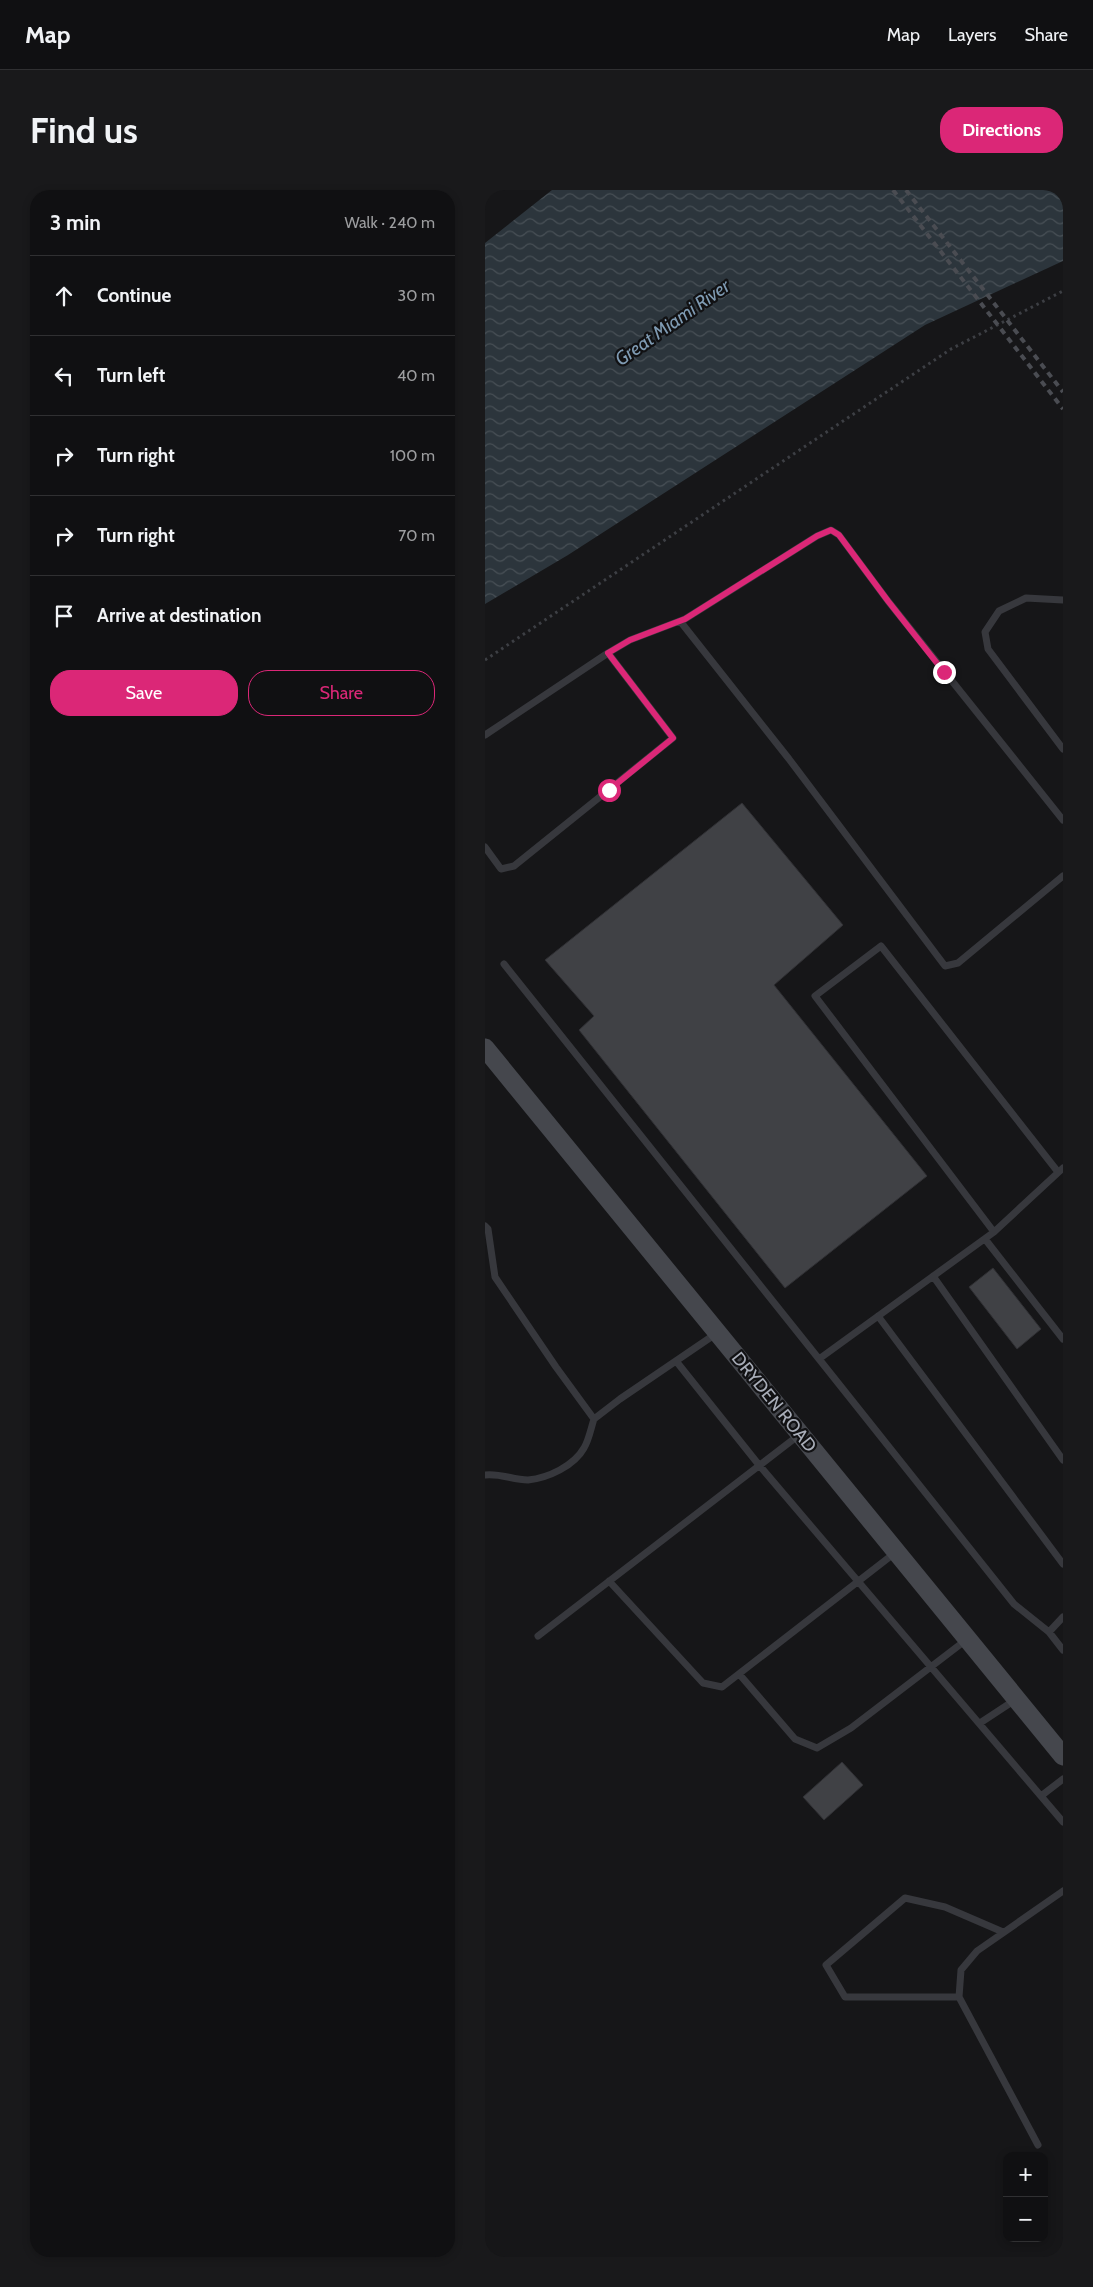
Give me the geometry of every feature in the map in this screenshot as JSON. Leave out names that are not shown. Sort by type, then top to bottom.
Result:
[{"type":"main road","name":"DRYDEN ROAD","points":[[485,1048],[1063,1756]]},
{"type":"lane","points":[[485,735],[608,653],[630,640],[680,621],[817,536],[831,530],[839,535],[888,601],[1063,820]]},
{"type":"lane","points":[[1063,600],[1026,598],[999,611],[985,632],[988,649],[1063,749]]},
{"type":"lane","points":[[680,621],[789,759],[945,966],[958,963],[1063,876]]},
{"type":"lane","points":[[485,847],[501,869],[514,866],[673,738],[608,653]]},
{"type":"lane","points":[[819,1359],[994,1232],[1061,1170],[881,946],[815,996],[994,1232]]},
{"type":"lane","points":[[504,964],[1014,1604],[1049,1632],[1063,1650]]},
{"type":"lane","points":[[485,1226],[488,1229],[495,1276],[555,1367],[594,1419]]},
{"type":"lane","points":[[985,1239],[1063,1339]]},
{"type":"lane","points":[[933,1276],[1063,1460]]},
{"type":"lane","points":[[878,1316],[1063,1564]]},
{"type":"lane","points":[[485,1475],[493,1474],[527,1480],[552,1474],[573,1462],[585,1448],[594,1419],[718,1333]]},
{"type":"lane","points":[[676,1361],[759,1465],[1063,1822]]},
{"type":"lane","points":[[538,1636],[800,1434]]},
{"type":"lane","points":[[609,1581],[703,1683],[722,1687],[740,1675],[896,1552]]},
{"type":"lane","points":[[1049,1632],[1063,1617]]},
{"type":"lane","points":[[740,1675],[795,1739],[817,1748],[851,1728],[968,1639]]},
{"type":"lane","points":[[980,1723],[1016,1699]]},
{"type":"lane","points":[[1041,1796],[1063,1779]]},
{"type":"lane","points":[[1038,2145],[959,1997],[961,1970],[977,1951],[1063,1891]]},
{"type":"lane","points":[[959,1997],[845,1998],[826,1965],[905,1898],[945,1907],[1003,1932]]},
{"type":"path","points":[[485,660],[951,349],[1063,291]]},
{"type":"water","name":"Great Miami River","points":[[552,190],[1063,190],[1063,261],[925,325],[568,555],[485,604],[485,243]]},
{"type":"building","points":[[742,803],[843,925],[774,985],[927,1176],[785,1288],[579,1030],[594,1016],[545,960]]},
{"type":"building","points":[[993,1268],[1041,1329],[1017,1349],[969,1287]]},
{"type":"building","points":[[842,1762],[863,1785],[824,1820],[803,1797]]},
{"type":"railway","points":[[893,190],[1063,409]]},
{"type":"railway","points":[[906,190],[1063,392]]},
{"type":"route","points":[[609,790],[673,738],[608,653],[630,640],[685,619],[817,536],[831,530],[839,535],[944,672]]}]
